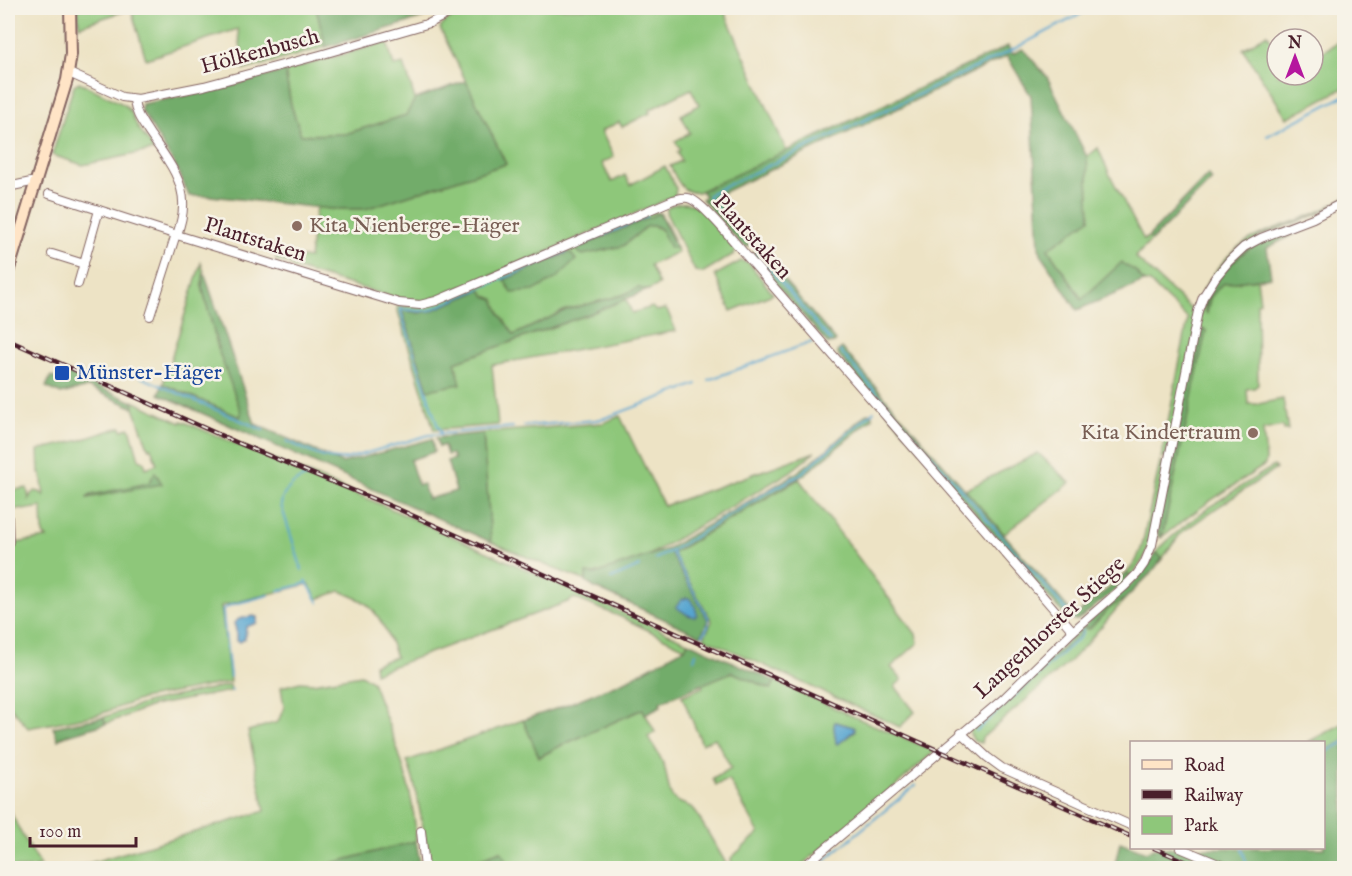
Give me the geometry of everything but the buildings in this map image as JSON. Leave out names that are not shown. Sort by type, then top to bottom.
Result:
[{"type":"main road","points":[[8,272],[69,73],[70,8]]},
{"type":"street","name":"Hölkenbusch","points":[[134,100],[204,86],[321,55],[429,23],[459,8]]},
{"type":"street","points":[[69,73],[122,97],[134,100]]},
{"type":"street","name":"Plantstaken","points":[[134,100],[137,114],[180,184],[183,204],[177,234],[150,316]]},
{"type":"street","points":[[8,187],[36,183]]},
{"type":"street","name":"Plantstaken","points":[[49,194],[394,302],[420,305],[445,298],[673,200],[690,198],[700,205],[744,253],[1073,631]]},
{"type":"street","name":"Langenhorster Stiege","points":[[802,868],[1003,699],[1073,631],[1134,578],[1150,552],[1201,300],[1228,261],[1250,244],[1313,218],[1344,202]]},
{"type":"street","points":[[78,284],[99,210]]},
{"type":"street","points":[[52,254],[84,264]]},
{"type":"street","points":[[8,518],[8,543]]},
{"type":"street","points":[[961,733],[996,764],[1011,773],[1130,826]]},
{"type":"street","points":[[421,831],[426,868]]},
{"type":"street","points":[[1182,849],[1228,868]]},
{"type":"green space","points":[[78,8],[316,8],[326,47],[244,70],[238,29],[146,59],[131,9],[79,26]]},
{"type":"green space","points":[[316,8],[442,8],[423,18],[326,47]]},
{"type":"green space","points":[[471,8],[723,8],[787,152],[698,192],[687,191],[677,180],[670,166],[681,161],[677,152],[680,150],[675,141],[690,133],[681,115],[699,105],[691,89],[649,110],[650,113],[622,127],[619,122],[601,131],[614,157],[602,163],[612,182],[625,175],[630,185],[665,166],[676,188],[675,196],[466,287],[425,301],[406,301],[294,268],[288,263],[276,260],[277,254],[309,258],[316,207],[365,209],[506,164],[440,28],[446,21]]},
{"type":"green space","points":[[1265,35],[1265,84],[1243,49]]},
{"type":"green space","points":[[1344,38],[1344,88],[1287,118],[1267,87],[1325,87],[1325,50]]},
{"type":"green space","points":[[387,42],[394,66],[404,64],[415,99],[407,115],[345,134],[301,135],[291,105],[285,71]]},
{"type":"green space","points":[[1008,46],[1012,54],[1023,49],[1047,77],[1087,157],[1090,219],[1048,249],[1082,299],[1122,262],[1134,270],[1144,282],[1077,310],[1042,256],[1039,247],[1031,96],[1007,56],[716,196],[715,200],[750,241],[746,247],[702,199],[705,196],[701,191]]},
{"type":"green space","points":[[285,71],[291,105],[301,135],[345,134],[406,115],[415,99],[466,81],[506,164],[365,209],[331,209],[210,196],[189,196],[178,170],[141,110],[142,104],[220,89]]},
{"type":"green space","points":[[79,82],[125,105],[154,150],[83,165],[52,155],[74,85]]},
{"type":"green space","points":[[1098,148],[1144,240],[1148,237],[1152,240],[1135,257],[1192,310],[1194,309],[1203,290],[1216,271],[1247,241],[1311,215],[1344,198],[1318,214],[1260,236],[1206,287],[1166,457],[1161,458],[1188,319],[1149,282],[1144,282],[1134,270],[1082,299],[1048,249],[1090,219],[1087,157]]},
{"type":"green space","points":[[1208,175],[1212,180],[1152,240],[1148,237]]},
{"type":"green space","points":[[685,203],[701,209],[736,250],[734,254],[702,273],[695,271],[666,213],[667,208]]},
{"type":"green space","points":[[652,212],[661,214],[674,239],[672,240],[658,214],[623,246],[647,226],[652,226],[660,229],[670,247],[676,248],[678,252],[650,265],[659,285],[648,290],[638,288],[623,295],[566,310],[514,335],[500,314],[494,299],[486,296],[481,290],[431,311],[419,313],[455,362],[626,299],[632,313],[652,307],[656,311],[665,309],[676,331],[492,365],[498,425],[434,430],[398,306],[413,306]]},
{"type":"green space","points":[[659,213],[676,248],[670,248],[661,229],[656,226],[647,226],[623,246],[583,255],[576,249]]},
{"type":"green space","points":[[1293,228],[1302,230],[1294,234],[1293,232],[1236,259],[1246,249]]},
{"type":"green space","points":[[1289,231],[1294,234],[1267,248],[1271,277],[1222,284],[1210,298],[1207,313],[1205,312],[1206,303],[1215,283],[1230,265],[1258,244]]},
{"type":"green space","points":[[755,251],[759,251],[836,341],[834,343],[828,344],[753,258]]},
{"type":"green space","points":[[570,252],[576,260],[557,278],[534,291],[512,293],[504,280]]},
{"type":"green space","points":[[1236,259],[1207,298],[1204,306],[1207,313],[1210,298],[1221,284],[1257,279],[1260,302],[1257,303],[1258,385],[1247,389],[1248,404],[1283,399],[1288,430],[1284,430],[1283,426],[1263,430],[1265,465],[1162,536],[1205,332],[1199,339],[1195,365],[1189,380],[1158,530],[1162,537],[1160,538],[1157,535],[1202,305],[1222,273]]},
{"type":"green space","points":[[741,261],[749,263],[773,294],[731,311],[715,275]]},
{"type":"green space","points":[[201,263],[204,272],[202,286],[219,352],[242,412],[240,418],[163,384]]},
{"type":"green space","points":[[204,272],[255,424],[342,463],[432,439],[434,452],[410,460],[418,485],[423,484],[428,499],[456,491],[447,461],[454,459],[452,454],[447,455],[444,445],[439,447],[436,438],[483,433],[491,542],[159,394],[163,384],[240,417],[241,412],[219,352],[202,286]]},
{"type":"green space","points":[[638,288],[648,290],[589,314],[455,362],[461,384],[428,390],[402,310],[419,313],[431,311],[481,290],[486,296],[494,299],[500,314],[514,335],[566,310],[623,295]]},
{"type":"green space","points":[[1202,329],[1206,331],[1162,537],[1158,530]]},
{"type":"green space","points":[[842,348],[1075,616],[1127,573],[1131,577],[1082,617],[1077,620],[1069,619],[838,355],[837,352]]},
{"type":"green space","points":[[60,370],[133,402],[134,408],[88,387],[61,394],[46,387],[51,376],[56,379]]},
{"type":"green space","points":[[133,401],[181,423],[182,421],[380,504],[688,642],[685,648],[621,617],[574,598],[375,673],[374,664],[396,657],[374,611],[362,601],[340,591],[317,599],[309,584],[221,606],[230,682],[142,699],[97,715],[28,728],[8,704],[8,547],[10,544],[47,538],[43,535],[42,507],[8,511],[8,491],[27,488],[29,499],[35,491],[44,496],[41,473],[39,473],[38,450],[81,440],[121,427],[122,430],[130,428],[139,459],[144,461],[146,468],[157,464],[151,448],[148,448]]},
{"type":"green space","points":[[867,413],[872,414],[873,418],[804,475],[671,554],[708,620],[701,636],[593,587],[586,581],[586,573],[595,574],[667,549],[795,474],[829,448]]},
{"type":"green space","points":[[620,416],[664,506],[815,452],[790,472],[646,557],[595,574],[586,573],[586,581],[491,542],[483,433],[603,423]]},
{"type":"green space","points":[[1038,453],[1070,483],[1004,534],[965,490]]},
{"type":"green space","points":[[1160,462],[1164,465],[1151,535],[1144,558],[1131,577],[1127,573],[1136,561],[1142,546]]},
{"type":"green space","points":[[1274,466],[1276,469],[1181,533],[1162,559],[1156,552],[1197,516]]},
{"type":"green space","points":[[155,472],[162,484],[87,498],[90,495],[149,483]]},
{"type":"green space","points":[[799,479],[916,634],[918,643],[891,667],[902,680],[895,686],[915,712],[900,727],[704,638],[712,621],[673,553]]},
{"type":"green space","points":[[1157,552],[1162,559],[1152,572],[1124,600],[1110,608],[1090,628],[1083,627],[1140,576]]},
{"type":"green space","points":[[1124,600],[1069,662],[982,738],[981,743],[974,741],[970,730],[1014,693],[1016,695],[1081,635],[1079,630],[1083,627],[1090,629],[1107,610]]},
{"type":"green space","points":[[1079,630],[1081,635],[1015,695],[1014,693]]},
{"type":"green space","points":[[688,642],[775,681],[771,689],[732,672],[660,702],[661,706],[645,714],[643,709],[539,757],[523,720],[627,680],[685,648]]},
{"type":"green space","points":[[732,672],[770,689],[775,681],[935,751],[857,820],[798,868],[734,868],[731,858],[759,833],[729,780],[716,785],[713,779],[731,768],[715,738],[702,744],[682,696],[703,687],[702,684]],"holes":[[[835,722],[847,725],[854,732],[838,744],[836,743]]]},
{"type":"green space","points":[[361,675],[372,681],[401,759],[415,820],[416,841],[314,868],[73,868],[265,811],[248,731],[278,722],[284,707],[281,687],[300,682],[313,683]]},
{"type":"green space","points":[[230,685],[231,691],[152,706],[105,724],[104,717],[149,702]]},
{"type":"green space","points":[[643,709],[655,732],[648,737],[663,762],[673,798],[694,809],[730,868],[510,868],[501,851],[453,868],[431,868],[414,782],[407,761],[523,720],[540,757]]},
{"type":"green space","points":[[104,717],[105,724],[64,736],[58,740],[53,727]]},
{"type":"green space","points":[[1344,723],[1344,741],[1325,751],[1325,741],[1310,741]]},
{"type":"green space","points":[[1344,741],[1344,868],[1114,868],[1120,842],[1130,846],[1130,849],[1146,852],[1152,849],[1325,849],[1325,751]]},
{"type":"green space","points":[[8,807],[21,833],[41,866],[8,868]]},
{"type":"green space","points":[[416,841],[421,868],[314,868]]},
{"type":"green space","points":[[501,851],[510,868],[453,868]]},
{"type":"water","points":[[689,598],[695,606],[697,614],[695,617],[676,607],[681,600]]},
{"type":"water","points":[[257,617],[257,623],[246,627],[245,639],[240,642],[236,641],[234,623],[239,619]]},
{"type":"water","points":[[835,722],[853,727],[855,730],[838,744],[834,729]]},
{"type":"waterway","points":[[745,240],[711,202],[709,198],[711,193],[1010,51],[1092,8]]},
{"type":"waterway","points":[[1267,136],[1344,96]]},
{"type":"waterway","points":[[575,247],[647,216]]},
{"type":"waterway","points":[[442,434],[401,309],[430,310],[567,251]]},
{"type":"waterway","points":[[756,253],[831,341]]},
{"type":"waterway","points":[[708,380],[812,342]]},
{"type":"waterway","points":[[840,351],[1073,618]]},
{"type":"waterway","points":[[141,377],[263,430]]},
{"type":"waterway","points":[[524,426],[605,418],[697,384]]},
{"type":"waterway","points":[[655,559],[798,476],[874,411]]},
{"type":"waterway","points":[[287,441],[323,457],[346,459],[429,435],[513,427]]},
{"type":"waterway","points":[[302,570],[281,505],[290,486],[309,476]]},
{"type":"waterway","points":[[671,551],[709,619],[703,635]]},
{"type":"waterway","points":[[611,579],[640,566]]},
{"type":"waterway","points":[[306,581],[319,603]]},
{"type":"waterway","points":[[278,591],[307,583]]},
{"type":"waterway","points":[[230,677],[223,609],[269,595]]},
{"type":"waterway","points":[[976,731],[1079,638],[1083,630]]},
{"type":"waterway","points":[[694,659],[696,653]]},
{"type":"waterway","points":[[1325,752],[1344,742]]},
{"type":"waterway","points":[[816,867],[916,785]]},
{"type":"waterway","points":[[1242,849],[1248,868]]},
{"type":"railway","points":[[8,340],[238,443],[398,509],[1130,836]]},
{"type":"railway","points":[[1156,849],[1201,868]]},
{"type":"place","name":"Kita Nienberge-Häger","points":[[297,226]]},
{"type":"place","name":"Münster-Häger","points":[[62,373]]},
{"type":"place","name":"Kita Kindertraum","points":[[1253,433]]}]
